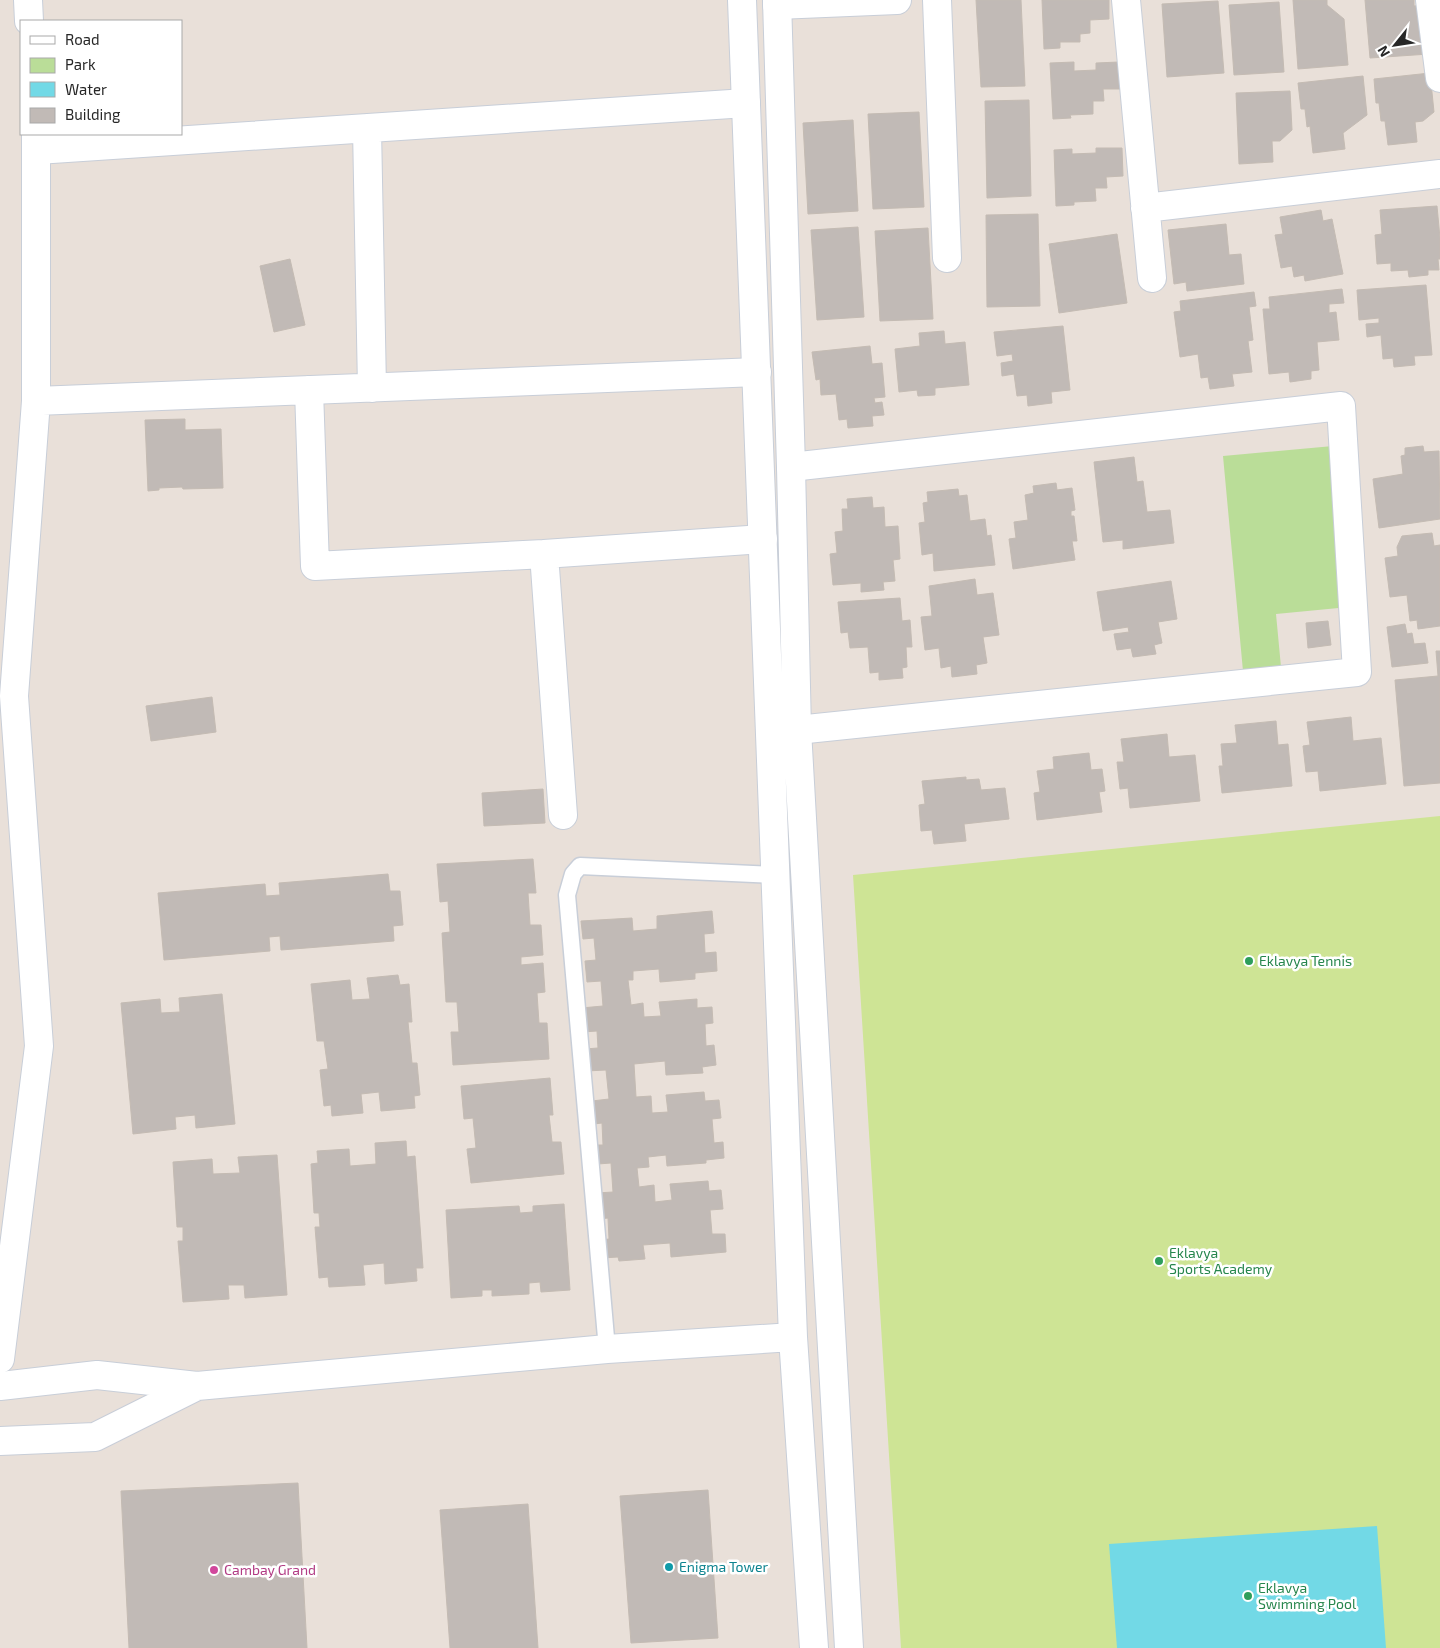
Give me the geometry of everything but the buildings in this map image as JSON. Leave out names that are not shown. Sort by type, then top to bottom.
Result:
[{"type":"street","points":[[28,0],[29,20]]},
{"type":"street","points":[[742,0],[793,1337],[814,1648]]},
{"type":"street","points":[[850,1648],[797,730],[792,467],[777,3],[897,0]]},
{"type":"street","points":[[937,0],[947,258]]},
{"type":"street","points":[[1126,0],[1152,278]]},
{"type":"street","points":[[1430,0],[1440,78]]},
{"type":"street","points":[[0,1359],[39,1046],[14,696],[36,401],[36,142],[367,128],[746,103]]},
{"type":"street","points":[[367,128],[372,388]]},
{"type":"street","points":[[1145,208],[1440,174]]},
{"type":"street","points":[[36,401],[757,372]]},
{"type":"street","points":[[309,390],[315,566],[544,554],[763,539]]},
{"type":"street","points":[[792,467],[1341,406],[1357,672],[797,730]]},
{"type":"street","points":[[544,554],[563,815]]},
{"type":"street","points":[[0,1386],[97,1375],[197,1386],[607,1349],[793,1337]]},
{"type":"street","points":[[0,1441],[94,1437],[197,1386]]},
{"type":"lane","points":[[607,1349],[567,895],[572,874],[580,866],[776,875]]},
{"type":"green space","points":[[1333,446],[1349,607],[1276,614],[1281,667],[1243,671],[1223,456]]},
{"type":"green space","name":"Eklavya Sports Academy","points":[[1440,816],[1440,1648],[901,1648],[853,875]]},
{"type":"water","name":"Eklavya Swimming Pool","points":[[1377,1526],[1386,1648],[1117,1648],[1109,1544]]},
{"type":"place","name":"Eklavya Tennis","points":[[1249,961]]},
{"type":"place","name":"Eklavya Sports Academy","points":[[1159,1261]]},
{"type":"place","name":"Enigma Tower","points":[[669,1567]]},
{"type":"place","name":"Cambay Grand","points":[[214,1570]]},
{"type":"place","name":"Eklavya Swimming Pool","points":[[1248,1596]]}]
